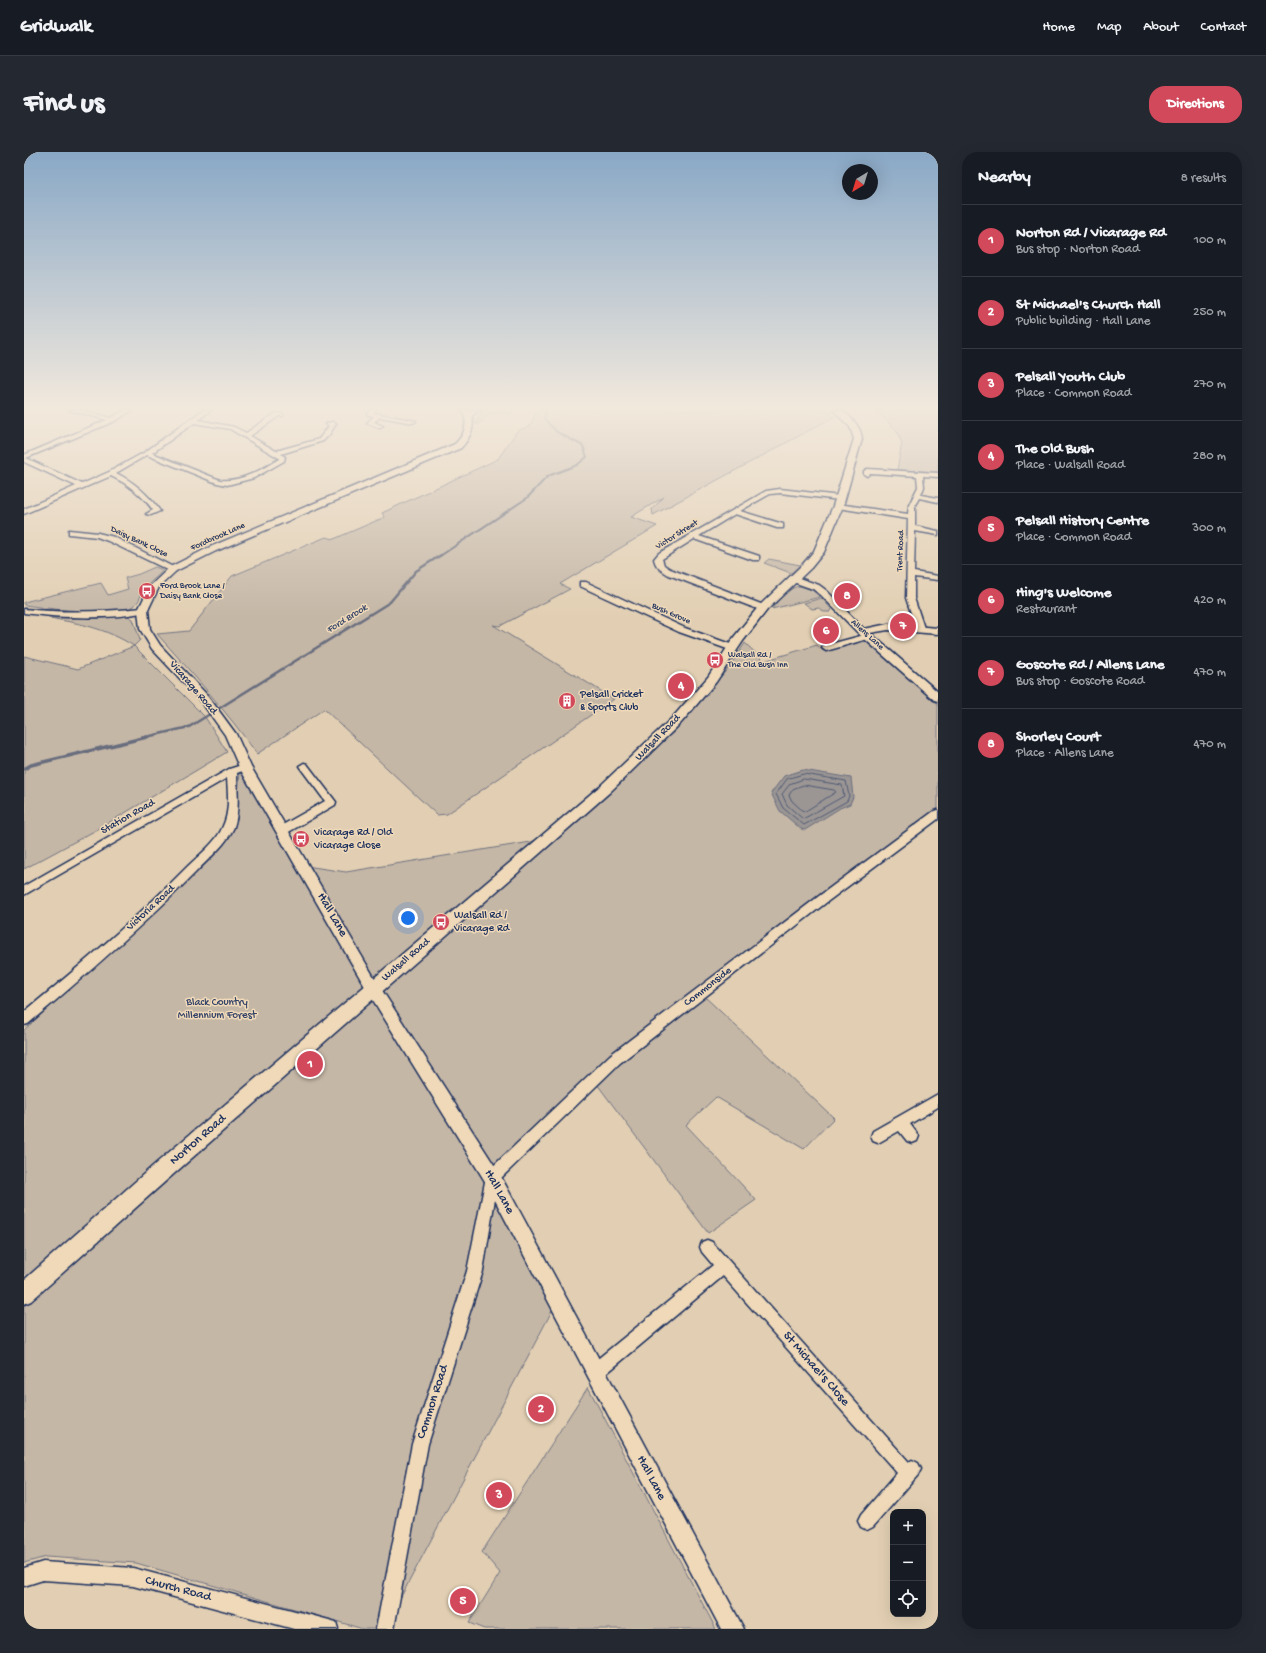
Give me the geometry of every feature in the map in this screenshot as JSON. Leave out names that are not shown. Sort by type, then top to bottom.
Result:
[{"type":"main road","name":"Walsall Road","points":[[373,988],[562,827],[644,753],[677,720],[712,680],[733,648],[763,608],[807,566],[819,552],[839,502],[846,479]]},
{"type":"main road","name":"Norton Road","points":[[24,1294],[161,1172],[373,988]]},
{"type":"street","points":[[67,479],[82,486]]},
{"type":"street","points":[[24,512],[98,479]]},
{"type":"street","points":[[124,479],[141,491],[157,511],[149,514]]},
{"type":"street","points":[[211,479],[228,483],[243,479]]},
{"type":"street","name":"Fordbrook Lane","points":[[144,610],[148,598],[155,586],[173,569],[213,549],[380,479]]},
{"type":"street","name":"Trent Road","points":[[920,479],[921,487],[912,506],[910,574],[910,598],[920,628]]},
{"type":"street","name":"Victor Street","points":[[763,608],[672,573],[662,568],[658,564],[658,559],[693,536],[768,492],[780,490],[912,517]]},
{"type":"street","points":[[917,496],[938,500]]},
{"type":"street","points":[[735,512],[780,528]]},
{"type":"street","points":[[912,528],[938,532]]},
{"type":"street","name":"Daisy Bank Close","points":[[72,532],[98,535],[111,539],[173,569]]},
{"type":"street","points":[[693,536],[756,558]]},
{"type":"street","points":[[910,574],[938,578]]},
{"type":"street","name":"Allens Lane","points":[[793,579],[809,584],[824,592],[865,634],[938,698]]},
{"type":"street","name":"Bush Grove","points":[[583,584],[606,592],[682,630],[733,648]]},
{"type":"street","points":[[24,611],[67,615],[97,615],[144,610]]},
{"type":"street","name":"Vicarage Road","points":[[144,610],[145,629],[156,647],[187,678],[214,711],[230,734],[246,767]]},
{"type":"street","points":[[826,648],[888,627],[920,628],[938,631]]},
{"type":"street","points":[[282,830],[331,802],[304,766]]},
{"type":"street","name":"Hall Lane","points":[[246,767],[373,988],[492,1177],[733,1629]]},
{"type":"street","name":"Station Road","points":[[24,891],[232,771],[246,767]]},
{"type":"street","name":"Victoria Road","points":[[24,1020],[108,948],[175,886],[218,842],[228,828],[233,812],[232,771]]},
{"type":"street","name":"Commonside","points":[[492,1177],[615,1059],[823,899],[938,814]]},
{"type":"street","points":[[878,1136],[938,1100]]},
{"type":"street","points":[[900,1122],[912,1136]]},
{"type":"street","name":"Common Road","points":[[385,1629],[420,1444],[475,1271],[492,1177]]},
{"type":"street","name":"St Michael's Close","points":[[707,1247],[910,1471],[866,1520]]},
{"type":"street","points":[[595,1372],[723,1266]]},
{"type":"street","name":"Church Road","points":[[24,1577],[43,1571],[133,1577],[329,1629]]},
{"type":"green space","points":[[455,479],[720,479],[653,515],[652,509],[664,497],[631,517],[657,526],[560,584],[570,589],[500,626],[493,625],[614,699],[447,814],[437,815],[324,709],[257,754],[246,738],[196,678],[157,634],[189,631],[232,576],[326,537],[334,539],[385,517],[382,513]]},
{"type":"green space","points":[[769,559],[800,565],[791,573],[764,563]]},
{"type":"green space","points":[[155,567],[163,570],[145,588],[136,604],[125,610],[112,612],[80,612],[24,605],[24,602],[101,583],[108,595],[128,589],[125,578]]},
{"type":"green space","points":[[800,586],[812,590],[820,597],[772,609],[788,591]]},
{"type":"green space","points":[[822,598],[832,610],[830,612],[824,612],[819,608],[812,609],[804,603]]},
{"type":"green space","points":[[128,616],[133,619],[140,640],[134,646],[103,631],[72,622],[49,618],[97,618]]},
{"type":"green space","points":[[866,639],[938,704],[938,814],[647,1030],[490,1178],[554,1307],[384,1629],[363,1629],[136,1563],[46,1557],[24,1563],[24,1302],[373,989],[306,866],[346,872],[531,842],[562,827],[675,731],[730,666],[745,643],[764,661],[817,645],[823,651]]},
{"type":"green space","points":[[134,646],[205,717],[227,752],[98,829],[24,869],[24,656],[78,669]]},
{"type":"green space","name":"Black Country Millennium Forest","points":[[243,771],[370,985],[24,1287],[24,1030],[101,961],[185,880],[236,812],[240,773]]},
{"type":"green space","points":[[704,996],[834,1118],[804,1149],[716,1097],[686,1125],[756,1200],[708,1233],[594,1080]]},
{"type":"green space","points":[[588,1387],[716,1629],[484,1629],[469,1623],[500,1573],[482,1552]]},
{"type":"water","points":[[803,770],[851,778],[853,797],[850,804],[840,808],[805,830],[801,829],[780,811],[771,793],[784,776]]},
{"type":"waterway","name":"Ford Brook","points":[[440,556],[527,498],[545,479]]},
{"type":"waterway","name":"Ford Brook","points":[[142,738],[189,727],[390,602],[416,571],[441,555]]},
{"type":"waterway","name":"Ford Brook","points":[[24,769],[31,765],[147,737]]},
{"type":"place","name":"Ford Brook Lane / Daisy Bank Close","points":[[147,591]]},
{"type":"place","name":"Shorley Court","points":[[847,596]]},
{"type":"place","name":"Goscote Rd / Allens Lane","points":[[903,626]]},
{"type":"place","name":"Hing's Welcome","points":[[826,631]]},
{"type":"place","name":"Walsall Rd / The Old Bush Inn","points":[[715,660]]},
{"type":"place","name":"The Old Bush","points":[[681,686]]},
{"type":"place","name":"Pelsall Cricket & Sports Club","points":[[567,701]]},
{"type":"place","name":"Vicarage Rd / Old Vicarage Close","points":[[301,839]]},
{"type":"place","name":"Walsall Rd / Vicarage Rd","points":[[441,922]]},
{"type":"place","name":"Norton Rd / Vicarage Rd","points":[[310,1064]]},
{"type":"place","name":"St Michael's Church Hall","points":[[541,1409]]},
{"type":"place","name":"Pelsall Youth Club","points":[[499,1495]]},
{"type":"place","name":"Pelsall History Centre","points":[[463,1601]]}]
